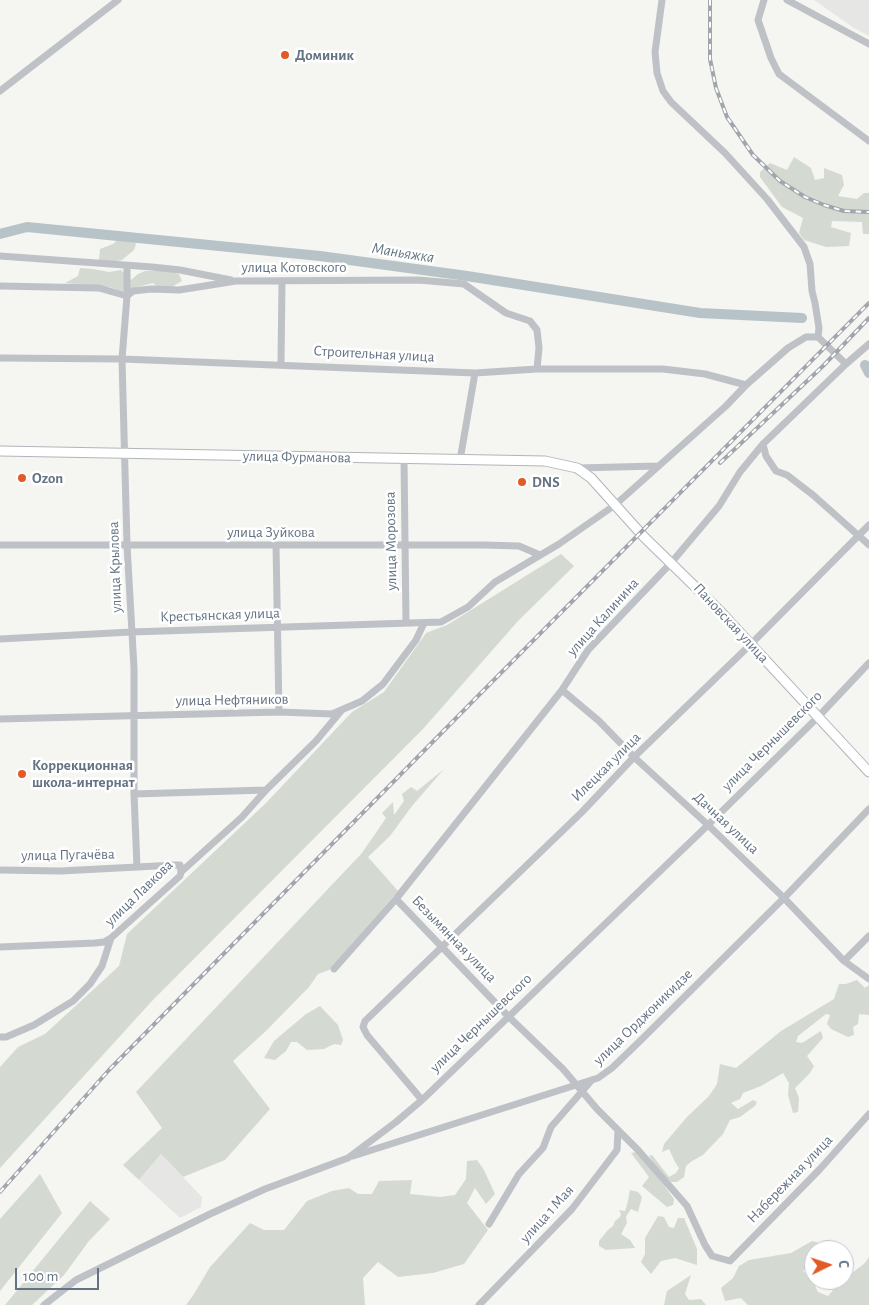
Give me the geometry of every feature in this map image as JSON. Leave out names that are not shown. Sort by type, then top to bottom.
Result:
[{"type":"main road","name":"улица Фурманова","points":[[0,451],[545,462],[577,468],[591,478]]},
{"type":"main road","name":"Пановская улица","points":[[591,478],[644,537],[751,644],[869,772]]},
{"type":"street","points":[[0,91],[118,0]]},
{"type":"street","points":[[662,0],[655,52],[663,91],[671,102],[725,153],[767,199],[804,247],[810,264],[812,291],[819,328],[818,337]]},
{"type":"street","points":[[764,0],[758,20],[771,58],[779,74],[869,140]]},
{"type":"street","points":[[787,0],[869,44]]},
{"type":"street","points":[[0,256],[180,270],[236,281]]},
{"type":"street","name":"улица Крылова","points":[[127,266],[127,296],[122,359],[124,453],[134,668],[134,794],[137,867]]},
{"type":"street","name":"улица Котовского","points":[[127,296],[133,291],[151,288],[179,290],[236,281],[419,280],[464,284],[506,313],[530,321],[537,330],[537,369]]},
{"type":"street","points":[[281,364],[282,281]]},
{"type":"street","points":[[0,286],[99,288],[127,296]]},
{"type":"street","points":[[540,555],[615,505],[788,348],[806,337],[818,337],[846,364]]},
{"type":"street","name":"улица Калинина","points":[[334,969],[396,899],[562,690],[588,650],[671,563],[719,506],[740,472],[763,444],[869,344]]},
{"type":"street","name":"Строительная улица","points":[[0,358],[122,359],[281,364],[475,373],[537,369],[664,369],[705,374],[746,385]]},
{"type":"street","points":[[460,460],[475,373]]},
{"type":"street","points":[[763,444],[766,456],[776,471],[787,475],[869,545]]},
{"type":"street","name":"улица Морозова","points":[[404,459],[406,623]]},
{"type":"street","points":[[577,468],[658,466]]},
{"type":"street","name":"Илецкая улица","points":[[422,1100],[366,1035],[363,1027],[366,1021],[582,812],[634,757],[751,644],[869,525]]},
{"type":"street","name":"улица Зуйкова","points":[[0,545],[519,546],[540,555]]},
{"type":"street","points":[[276,545],[279,712]]},
{"type":"street","name":"Крестьянская улица","points":[[0,638],[441,622],[468,607],[495,582],[540,555]]},
{"type":"street","name":"улица Нефтяников","points":[[0,719],[279,712],[332,714],[362,701],[383,684],[416,640],[424,623]]},
{"type":"street","name":"улица Чернышевского","points":[[44,1305],[76,1280],[210,1214],[265,1189],[348,1158],[396,1122],[422,1100],[708,825],[818,717],[869,663]]},
{"type":"street","name":"Дачная улица","points":[[562,690],[599,721],[634,757],[784,898],[844,961],[869,979]]},
{"type":"street","name":"улица Лавкова","points":[[0,947],[95,943],[104,942],[111,938],[242,817],[266,790],[316,741],[343,708]]},
{"type":"street","points":[[134,794],[266,790]]},
{"type":"street","name":"улица Орджоникидзе","points":[[348,1158],[598,1078],[612,1068],[784,898],[869,809]]},
{"type":"street","name":"улица Пугачёва","points":[[0,870],[61,871],[174,864],[180,865],[181,872]]},
{"type":"street","name":"Безымянная улица","points":[[396,899],[508,1016],[563,1069],[575,1085],[638,1150],[687,1206],[712,1256],[730,1261]]},
{"type":"street","points":[[844,961],[869,936]]},
{"type":"street","points":[[0,1037],[6,1037],[34,1025],[73,1001],[90,984],[102,966],[111,938]]},
{"type":"street","points":[[489,1224],[519,1174],[543,1148],[551,1127],[592,1080]]},
{"type":"street","name":"Набережная улица","points":[[730,1261],[869,1114]]},
{"type":"street","name":"улица 1 Мая","points":[[479,1305],[572,1209],[617,1150],[618,1131]]},
{"type":"shaded area","points":[[814,0],[869,0],[869,36],[854,28]]},
{"type":"shaded area","points":[[794,157],[811,168],[815,180],[824,178],[824,168],[842,175],[844,185],[838,196],[857,199],[864,193],[869,193],[869,234],[863,234],[862,222],[832,221],[831,227],[851,233],[849,246],[826,247],[804,240],[799,233],[803,218],[782,207],[760,177],[760,172],[770,163],[787,170]]},
{"type":"shaded area","points":[[119,238],[133,240],[136,244],[134,250],[122,260],[113,262],[99,260],[100,249],[113,244]]},
{"type":"shaded area","points":[[80,268],[109,272],[121,270],[131,280],[145,271],[168,271],[179,274],[182,281],[170,288],[157,287],[153,283],[122,291],[109,287],[65,283],[78,276]]},
{"type":"shaded area","points":[[561,554],[574,566],[518,621],[423,729],[152,1001],[0,1168],[0,1067],[18,1047],[45,1034],[119,966],[127,934],[265,804],[352,712],[384,692],[426,633],[447,625]]},
{"type":"shaded area","points":[[444,769],[412,806],[390,836],[368,857],[398,891],[329,970],[318,974],[309,987],[266,1031],[233,1061],[270,1109],[225,1160],[183,1177],[161,1154],[139,1180],[123,1165],[162,1128],[136,1092],[362,853],[386,818],[382,813],[393,802],[394,815],[404,801],[402,794],[411,787],[417,791]]},
{"type":"shaded area","points":[[857,980],[865,988],[869,985],[869,1015],[859,1014],[858,1024],[853,1027],[854,1035],[848,1037],[831,1029],[827,1024],[830,1015],[826,1014],[798,1036],[796,1042],[802,1043],[821,1031],[823,1038],[807,1056],[814,1066],[810,1073],[795,1088],[799,1098],[798,1112],[793,1113],[788,1095],[789,1083],[783,1073],[761,1086],[743,1093],[740,1099],[731,1103],[738,1109],[753,1100],[757,1102],[755,1106],[740,1117],[730,1120],[723,1134],[703,1155],[686,1166],[684,1177],[677,1182],[671,1182],[662,1175],[649,1156],[652,1155],[669,1177],[676,1173],[679,1168],[669,1149],[662,1152],[664,1144],[687,1117],[709,1096],[717,1084],[720,1064],[736,1068],[781,1031],[834,999],[839,984],[846,984]]},
{"type":"shaded area","points":[[320,1006],[338,1025],[343,1040],[341,1045],[334,1044],[324,1049],[307,1050],[297,1042],[291,1042],[286,1051],[275,1060],[264,1058],[274,1041],[306,1014]]},
{"type":"shaded area","points":[[636,1152],[656,1174],[674,1199],[673,1205],[667,1207],[642,1186],[649,1177],[631,1153]]},
{"type":"shaded area","points":[[161,1154],[202,1197],[201,1207],[180,1218],[139,1180]]},
{"type":"shaded area","points":[[477,1160],[484,1170],[495,1194],[486,1204],[475,1188],[467,1203],[488,1230],[464,1264],[433,1273],[398,1277],[378,1262],[363,1278],[365,1305],[186,1305],[210,1267],[250,1223],[264,1230],[284,1230],[307,1201],[332,1191],[349,1188],[358,1194],[372,1194],[379,1181],[412,1180],[410,1194],[440,1197],[455,1195],[466,1179],[467,1161]]},
{"type":"shaded area","points":[[40,1174],[62,1213],[0,1291],[0,1219]]},
{"type":"shaded area","points":[[630,1190],[638,1192],[642,1197],[638,1212],[631,1209],[626,1217],[627,1223],[621,1234],[630,1240],[635,1248],[606,1250],[599,1246],[599,1241],[620,1217],[619,1210],[625,1211]]},
{"type":"shaded area","points":[[90,1201],[110,1219],[89,1241],[64,1275],[32,1305],[5,1305]]},
{"type":"shaded area","points":[[658,1216],[664,1217],[669,1227],[674,1228],[678,1218],[684,1218],[697,1249],[697,1265],[675,1258],[661,1261],[651,1274],[641,1262],[645,1254],[645,1238]]},
{"type":"shaded area","points":[[804,1246],[804,1290],[817,1290],[828,1296],[833,1290],[854,1290],[854,1271],[865,1263],[869,1257],[869,1305],[748,1305],[741,1298],[725,1301],[721,1288],[733,1278],[739,1266],[749,1260],[791,1253]]},
{"type":"shaded area","points":[[691,1275],[685,1294],[689,1300],[701,1299],[706,1305],[664,1305],[667,1291]]},
{"type":"waterway","name":"Маньяжка","points":[[0,234],[27,227],[320,256],[467,276],[700,313],[802,318]]},
{"type":"waterway","name":"Маньяжка","points":[[865,365],[869,373]]},
{"type":"railway","points":[[710,0],[710,59],[716,88],[727,117],[753,155],[780,181],[805,197],[844,211],[869,212]]},
{"type":"railway","points":[[0,1192],[109,1070],[869,303]]},
{"type":"railway","points":[[720,463],[823,366],[869,318]]},
{"type":"place","name":"Доминик","points":[[285,55]]},
{"type":"place","name":"Ozon","points":[[22,478]]},
{"type":"place","name":"DNS","points":[[522,482]]},
{"type":"place","name":"Коррекционная школа-интернат","points":[[22,774]]}]
